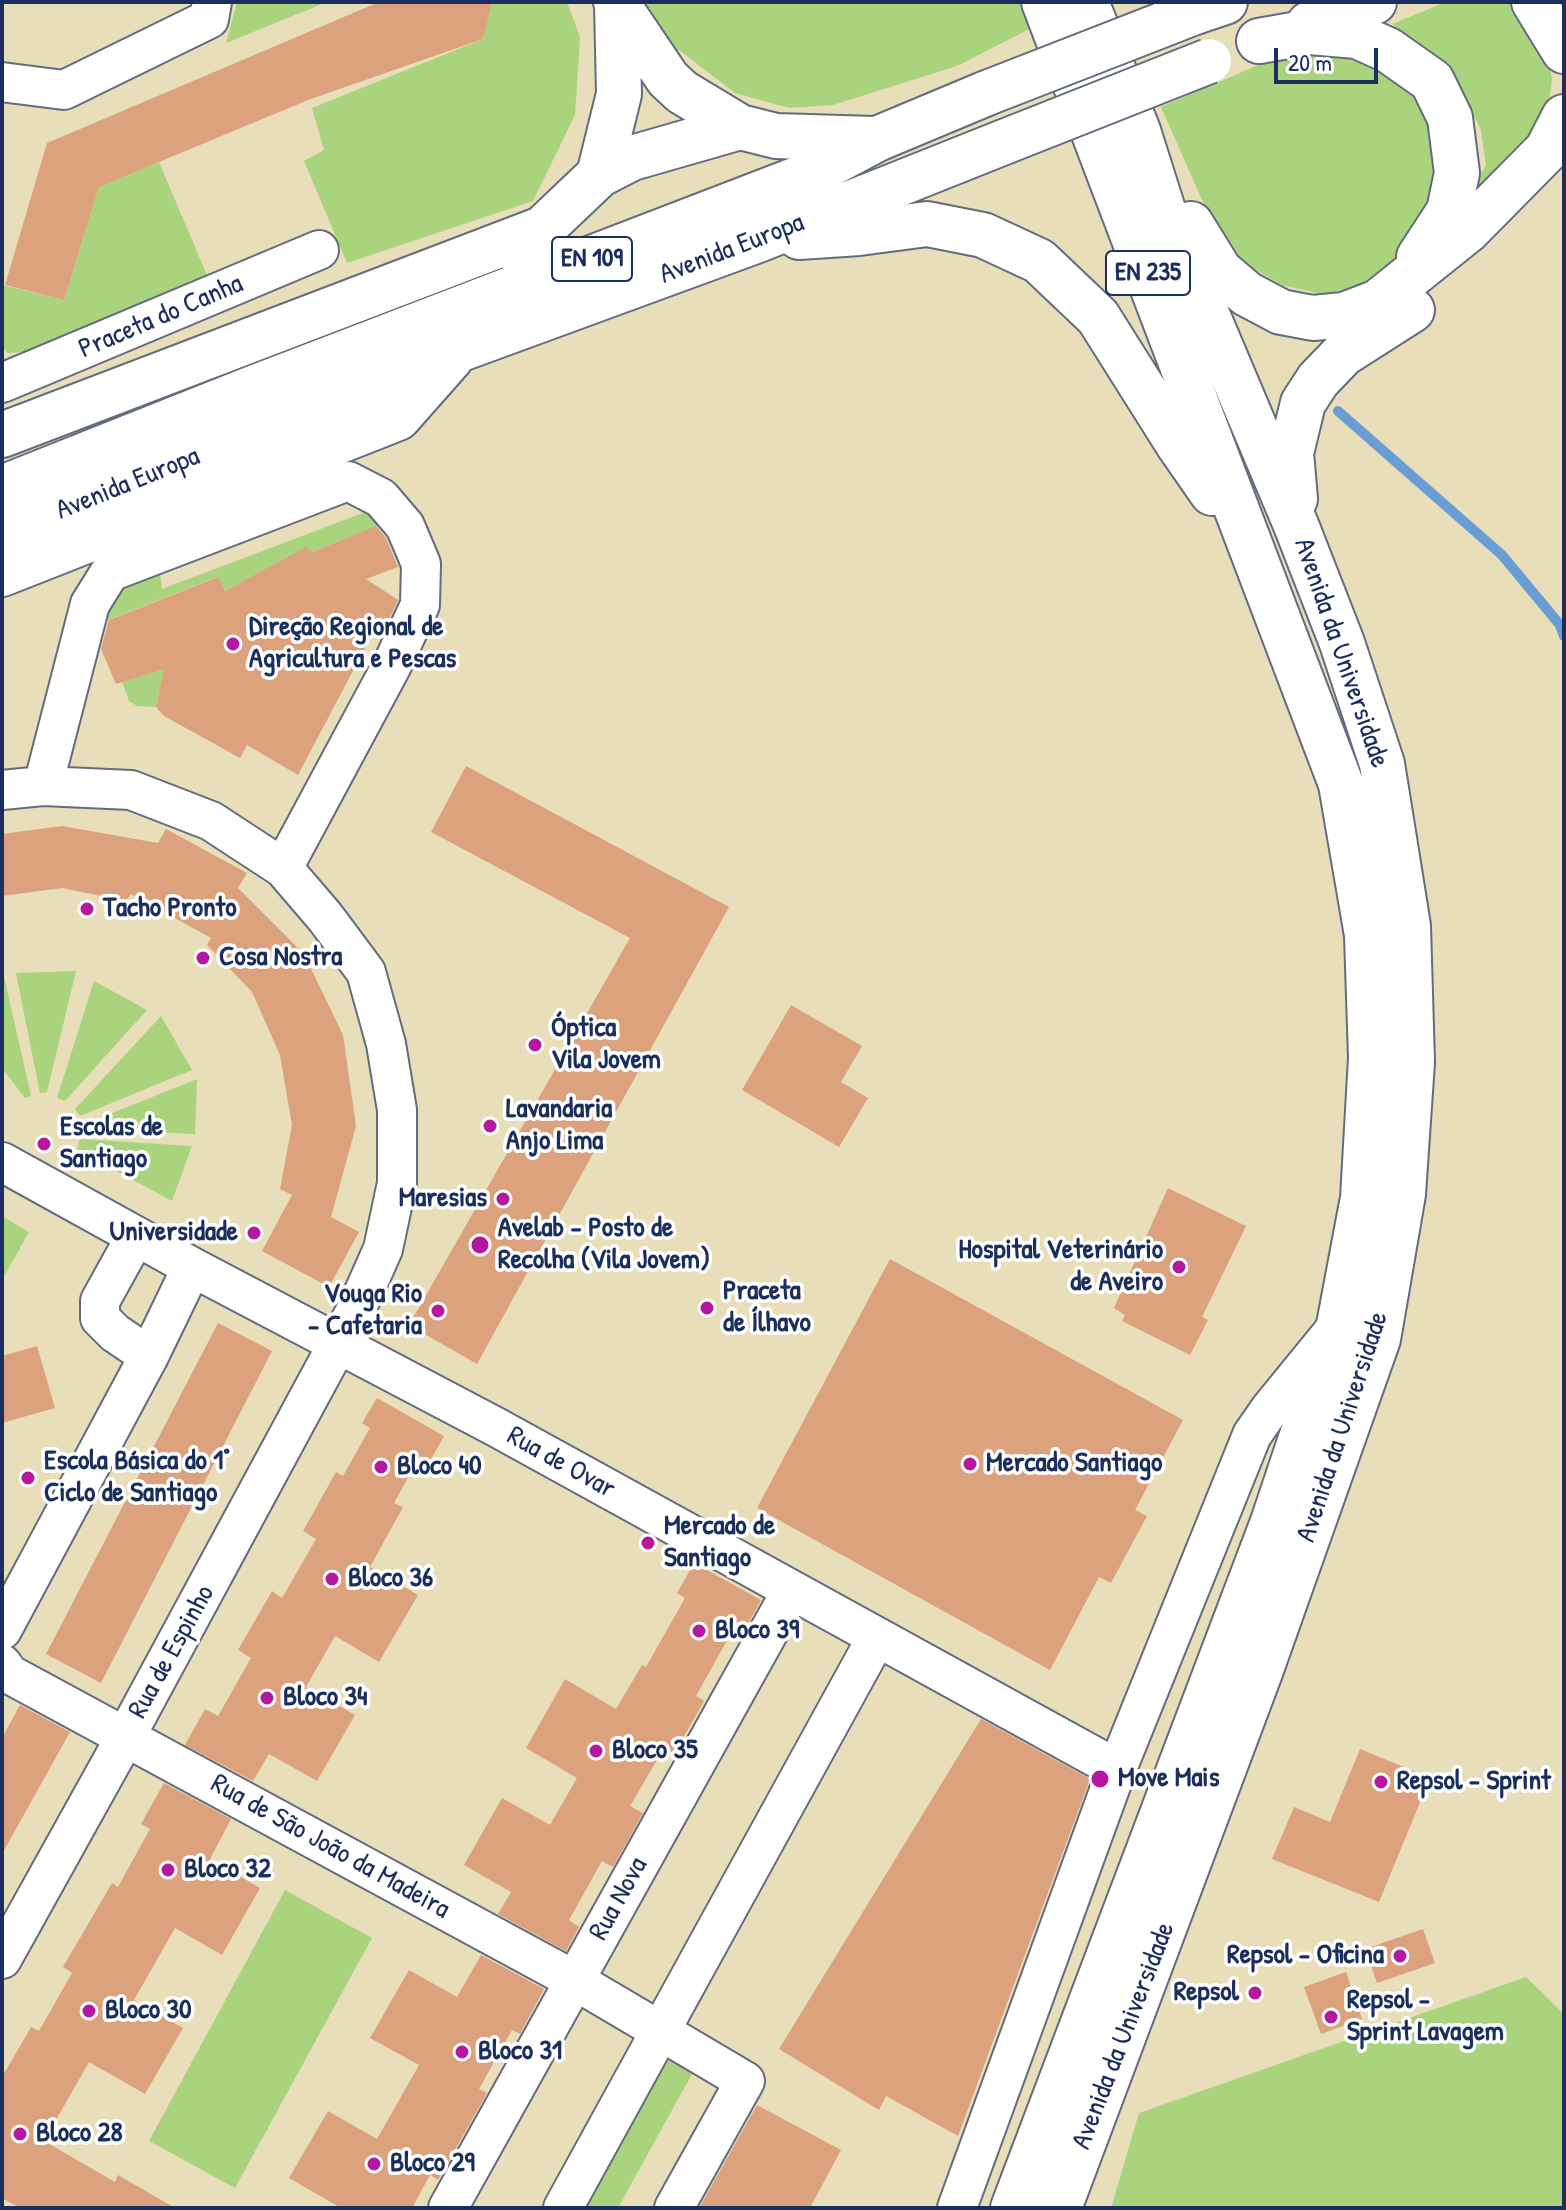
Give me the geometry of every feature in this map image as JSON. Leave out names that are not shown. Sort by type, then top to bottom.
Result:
[{"type":"main road","name":"EN 235","points":[[1044,2],[1248,544]]},
{"type":"main road","name":"EN 235","points":[[1086,2],[1138,131],[1163,210],[1296,525]]},
{"type":"main road","name":"Avenida Europa","points":[[2,534],[458,350],[758,240],[1259,41],[1374,2]]},
{"type":"main road","points":[[1534,2],[1564,51]]},
{"type":"main road","points":[[617,3],[668,79],[682,92],[740,127],[776,136],[877,139]]},
{"type":"main road","points":[[599,175],[619,94],[617,3]]},
{"type":"main road","name":"Avenida Europa","points":[[2,488],[813,173],[877,139],[987,93],[1210,7]]},
{"type":"main road","points":[[1259,41],[1310,32],[1357,36],[1388,50],[1432,81],[1450,118],[1457,173],[1449,211],[1401,286]]},
{"type":"main road","points":[[1138,131],[1220,271],[1247,294],[1281,312],[1313,318],[1344,315],[1378,302],[1401,286],[1468,230],[1509,190],[1547,150],[1564,117]]},
{"type":"main road","points":[[303,370],[511,260],[599,175],[632,158],[740,127]]},
{"type":"main road","points":[[1296,525],[1291,453],[1303,403],[1318,380],[1343,354],[1415,308],[1507,223],[1558,173],[1564,163]]},
{"type":"main road","points":[[758,240],[859,233],[927,224],[983,235],[1039,261],[1098,317],[1178,444],[1248,544]]},
{"type":"main road","points":[[2,435],[539,230]]},
{"type":"main road","points":[[2,574],[398,418],[458,350]]},
{"type":"main road","name":"Avenida da Universidade","points":[[1059,2208],[1260,1672],[1378,1339],[1403,1194],[1412,1062],[1408,926],[1385,778],[1342,643],[1296,525]]},
{"type":"main road","name":"Avenida da Universidade","points":[[1013,2208],[1273,1522],[1339,1325],[1363,1198],[1371,1058],[1367,935],[1341,784],[1248,544]]},
{"type":"street","points":[[2,82],[64,90],[209,19],[212,2]]},
{"type":"street","name":"Praceta do Canha","points":[[2,383],[319,250]]},
{"type":"street","points":[[43,786],[90,604],[110,572],[348,481],[381,498],[405,526],[421,564],[420,605],[391,667],[283,868]]},
{"type":"street","name":"Rua de Espinho","points":[[2,790],[43,786],[131,790],[211,821],[283,868],[366,972],[386,1044],[397,1110],[397,1183],[383,1249],[338,1344],[2,1959]]},
{"type":"street","name":"Rua de Ovar","points":[[2,1162],[1117,1769]]},
{"type":"street","points":[[136,1236],[100,1301],[100,1318],[115,1333],[149,1356]]},
{"type":"street","points":[[2,1630],[149,1356],[192,1267]]},
{"type":"street","name":"Avenida da Universidade","points":[[957,2208],[1117,1769],[1172,1640],[1252,1435],[1339,1325]]},
{"type":"street","name":"Rua Nova","points":[[448,2208],[792,1590]]},
{"type":"street","points":[[563,2208],[877,1637]]},
{"type":"street","name":"Rua de São João da Madeira","points":[[4,1675],[126,1736],[574,1980],[745,2081],[674,2208]]},
{"type":"green space","points":[[237,2],[327,2],[226,43]]},
{"type":"green space","points":[[490,2],[567,2],[580,37],[575,115],[533,201],[347,263],[304,161],[324,150],[312,108],[483,39]]},
{"type":"green space","points":[[642,2],[1036,2],[1045,21],[957,66],[833,105],[789,108],[735,93],[679,50],[672,58]]},
{"type":"green space","points":[[1446,2],[1509,2],[1528,13],[1548,54],[1552,80],[1548,108],[1537,135],[1480,205],[1467,193],[1486,166],[1481,130],[1465,97],[1445,65],[1392,24]]},
{"type":"green space","points":[[1352,50],[1405,83],[1434,133],[1435,181],[1417,228],[1393,260],[1363,283],[1326,295],[1282,285],[1242,262],[1221,243],[1161,107],[1286,53]]},
{"type":"green space","points":[[159,162],[209,280],[32,351],[8,353],[2,348],[2,285],[64,300],[99,187]]},
{"type":"green space","points":[[368,511],[389,521],[312,552],[306,548],[225,591],[217,577],[100,623],[113,588],[159,566],[162,589]]},
{"type":"green space","points":[[217,650],[177,672],[159,691],[156,707],[137,706],[129,701],[122,682]]},
{"type":"green space","points":[[76,971],[47,1092],[40,1093],[16,973]]},
{"type":"green space","points":[[4,976],[31,1096],[25,1098],[2,1068]]},
{"type":"green space","points":[[94,981],[147,1010],[65,1101],[57,1098]]},
{"type":"green space","points":[[161,1016],[192,1070],[80,1116],[75,1109]]},
{"type":"green space","points":[[197,1079],[195,1134],[87,1130],[85,1124]]},
{"type":"green space","points":[[80,1139],[192,1146],[172,1201],[77,1150]]},
{"type":"green space","points":[[2,1216],[29,1232],[2,1280]]},
{"type":"green space","points":[[285,1890],[372,1938],[235,2188],[149,2141]]},
{"type":"green space","points":[[1526,1977],[1564,2014],[1564,2208],[1111,2208],[1139,2113]]},
{"type":"green space","points":[[667,2056],[693,2072],[618,2208],[583,2208]]},
{"type":"building","points":[[379,2],[492,2],[483,39],[308,100],[99,187],[64,300],[5,285],[47,143]]},
{"type":"building","name":"Direção Regional de Agricultura e Pescas","points":[[376,526],[386,538],[398,567],[366,579],[398,600],[382,635],[374,631],[298,775],[247,745],[240,758],[164,716],[156,707],[164,669],[116,684],[101,649],[109,620],[218,577],[225,591],[306,547],[312,552]]},
{"type":"building","points":[[466,766],[729,907],[477,1364],[409,1325],[630,938],[431,832]]},
{"type":"building","points":[[62,826],[158,843],[166,829],[247,873],[238,888],[304,954],[343,1035],[356,1126],[331,1217],[359,1232],[329,1287],[262,1251],[292,1195],[280,1189],[292,1125],[280,1055],[252,992],[207,945],[211,938],[131,894],[126,901],[62,888],[2,896],[2,834]]},
{"type":"building","points":[[791,1005],[862,1046],[841,1082],[868,1098],[839,1147],[742,1090]]},
{"type":"building","name":"Hospital Veterinário de Aveiro","points":[[1168,1188],[1246,1226],[1202,1317],[1208,1320],[1190,1355],[1122,1321],[1125,1315],[1114,1308]]},
{"type":"building","name":"Mercado Santiago","points":[[890,1259],[1183,1420],[1135,1510],[1147,1516],[1111,1583],[1099,1577],[1050,1670],[757,1508]]},
{"type":"building","points":[[218,1323],[272,1351],[101,1683],[46,1654]]},
{"type":"building","points":[[37,1346],[55,1408],[2,1423],[2,1356]]},
{"type":"building","points":[[377,1398],[444,1436],[430,1461],[420,1456],[394,1503],[403,1507],[370,1567],[418,1595],[379,1662],[335,1636],[306,1687],[355,1715],[317,1781],[269,1754],[253,1781],[185,1745],[205,1709],[218,1716],[251,1658],[238,1650],[272,1591],[282,1598],[316,1539],[303,1531],[336,1472],[343,1476],[370,1428],[362,1423]]},
{"type":"building","points":[[694,1563],[761,1600],[743,1633],[734,1628],[696,1696],[704,1701],[674,1754],[664,1748],[630,1806],[643,1813],[613,1867],[602,1861],[569,1920],[579,1927],[566,1951],[498,1914],[511,1892],[464,1865],[502,1798],[550,1825],[577,1778],[526,1748],[565,1679],[616,1709],[642,1665],[646,1667],[685,1598],[677,1593]]},
{"type":"building","points":[[20,1705],[70,1732],[2,1854],[2,1738]]},
{"type":"building","points":[[981,1719],[1090,1779],[958,2136],[886,2096],[879,2110],[779,2049]]},
{"type":"building","points":[[1360,1749],[1430,1778],[1379,1902],[1272,1859],[1294,1807],[1330,1822]]},
{"type":"building","points":[[164,1783],[231,1819],[210,1859],[260,1888],[222,1955],[175,1928],[134,2000],[183,2028],[145,2094],[89,2062],[44,2141],[115,2182],[118,2175],[175,2208],[20,2208],[2,2198],[2,2077],[31,2027],[39,2031],[72,1973],[63,1967],[112,1883],[118,1887],[150,1829],[141,1824]]},
{"type":"building","name":"Repsol - Oficina","points":[[1423,1929],[1435,1963],[1377,1983],[1365,1949]]},
{"type":"building","points":[[481,1955],[544,1989],[520,2034],[512,2030],[479,2089],[487,2093],[438,2180],[430,2175],[412,2208],[341,2208],[289,2178],[328,2111],[377,2139],[419,2065],[370,2038],[409,1970],[457,1997]]},
{"type":"building","points":[[1346,1972],[1362,2019],[1321,2034],[1304,1987]]},
{"type":"building","points":[[757,2105],[841,2150],[810,2208],[699,2208]]},
{"type":"waterway","points":[[1338,411],[1502,555],[1560,625],[1564,636]]},
{"type":"place","name":"Direção Regional de Agricultura e Pescas","points":[[233,644]]},
{"type":"place","name":"Tacho Pronto","points":[[87,909]]},
{"type":"place","name":"Cosa Nostra","points":[[203,958]]},
{"type":"place","name":"Óptica Vila Jovem","points":[[535,1045]]},
{"type":"place","name":"Lavandaria Anjo Lima","points":[[490,1126]]},
{"type":"place","name":"Escolas de Santiago","points":[[44,1144]]},
{"type":"place","name":"Maresias","points":[[503,1199]]},
{"type":"place","name":"Universidade","points":[[254,1233]]},
{"type":"place","name":"Avelab - Posto de Recolha (Vila Jovem)","points":[[480,1245]]},
{"type":"place","name":"Hospital Veterinário de Aveiro","points":[[1179,1267]]},
{"type":"place","name":"Praceta de Ílhavo","points":[[707,1308]]},
{"type":"place","name":"Vouga Rio - Cafetaria","points":[[438,1311]]},
{"type":"place","name":"Mercado Santiago","points":[[970,1464]]},
{"type":"place","name":"Bloco 40","points":[[381,1467]]},
{"type":"place","name":"Escola Básica do 1° Ciclo de Santiago","points":[[28,1478]]},
{"type":"place","name":"Mercado de Santiago","points":[[648,1543]]},
{"type":"place","name":"Bloco 36","points":[[332,1579]]},
{"type":"place","name":"Bloco 39","points":[[699,1631]]},
{"type":"place","name":"Bloco 34","points":[[267,1698]]},
{"type":"place","name":"Bloco 35","points":[[596,1751]]},
{"type":"place","name":"Move Mais","points":[[1100,1779]]},
{"type":"place","name":"Repsol - Sprint","points":[[1381,1782]]},
{"type":"place","name":"Bloco 32","points":[[168,1870]]},
{"type":"place","name":"Repsol - Oficina","points":[[1400,1956]]},
{"type":"place","name":"Repsol","points":[[1255,1993]]},
{"type":"place","name":"Bloco 30","points":[[89,2011]]},
{"type":"place","name":"Repsol - Sprint Lavagem","points":[[1331,2017]]},
{"type":"place","name":"Bloco 31","points":[[462,2052]]},
{"type":"place","name":"Bloco 28","points":[[20,2134]]},
{"type":"place","name":"Bloco 29","points":[[374,2164]]}]
